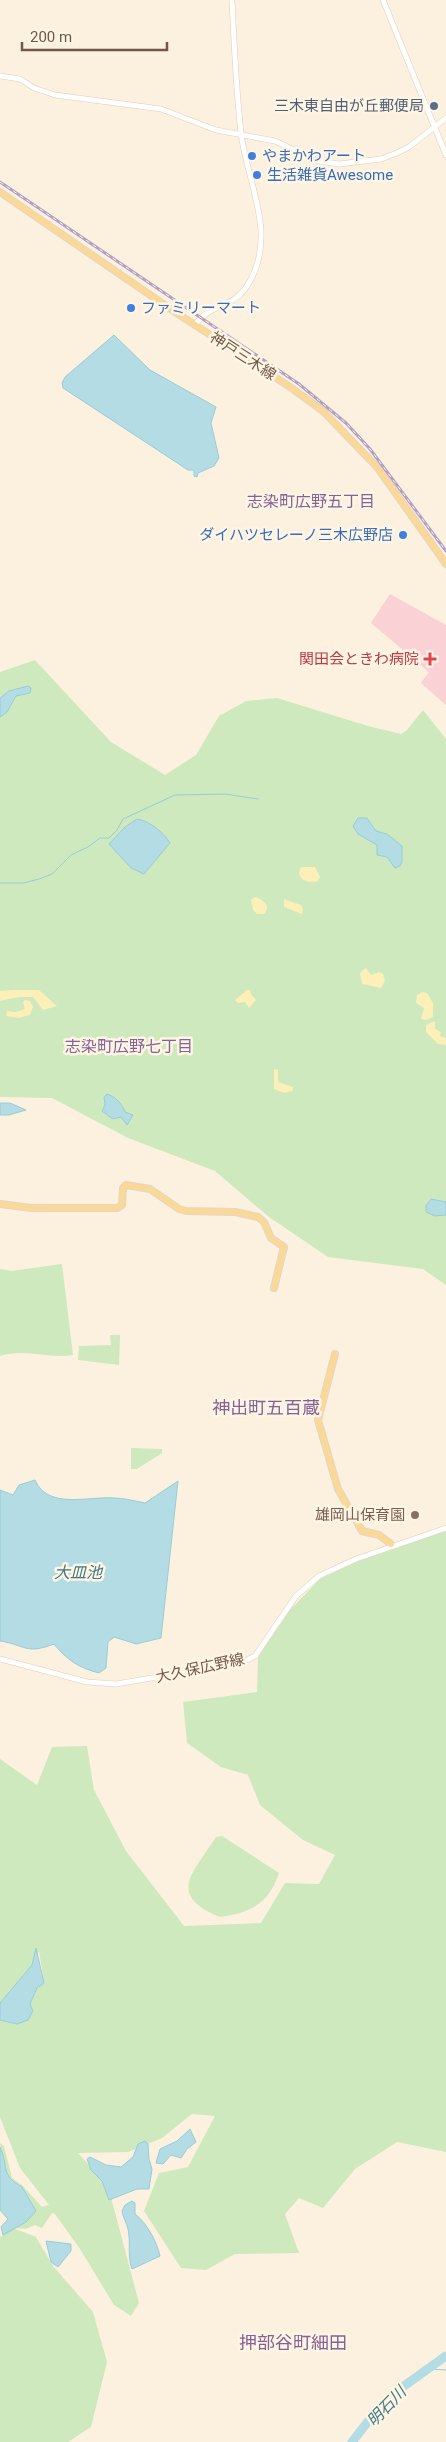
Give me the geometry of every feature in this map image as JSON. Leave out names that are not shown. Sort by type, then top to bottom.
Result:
[{"type":"main road","name":"神戸三木線","points":[[0,192],[323,411],[377,467],[446,564]]},
{"type":"main road","points":[[0,1204],[31,1208],[117,1208],[122,1204],[123,1188],[126,1185],[150,1189],[179,1209],[186,1211],[235,1212],[258,1217],[264,1222],[271,1238],[284,1247],[274,1288]]},
{"type":"main road","points":[[335,1354],[318,1420],[338,1489],[362,1531],[379,1536],[391,1544]]},
{"type":"street","points":[[195,324],[204,314],[228,305],[241,294],[250,282],[261,256],[258,199],[242,136],[232,0]]},
{"type":"street","points":[[383,0],[446,154]]},
{"type":"street","points":[[0,76],[20,79],[34,88],[56,94],[161,109],[216,130],[275,141],[318,162],[344,164],[381,159],[409,147],[446,118]]},
{"type":"street","name":"大久保広野線","points":[[0,1659],[87,1682],[116,1684],[241,1663],[255,1656],[296,1596],[319,1576],[356,1559],[446,1528]]},
{"type":"shaded area","name":"関田会ときわ病院","points":[[390,594],[446,625],[446,705],[421,683],[429,672],[371,623]]},
{"type":"green space","points":[[35,660],[111,742],[165,775],[196,755],[219,716],[246,701],[277,698],[368,726],[401,734],[407,730],[423,710],[446,739],[446,1285],[423,1269],[328,1257],[269,1217],[215,1171],[128,1138],[52,1098],[0,1097],[0,672]]},
{"type":"green space","points":[[62,1264],[73,1355],[55,1356],[18,1353],[0,1356],[0,1269],[12,1271]]},
{"type":"green space","points":[[110,1335],[120,1335],[119,1365],[78,1360],[79,1346],[111,1345]]},
{"type":"green space","points":[[131,1448],[162,1449],[162,1453],[137,1469],[131,1469]]},
{"type":"green space","points":[[446,1531],[446,2152],[397,2142],[355,2169],[323,2208],[299,2198],[285,2214],[299,2253],[235,2254],[206,2270],[181,2268],[144,2211],[159,2173],[188,2167],[215,2116],[192,2114],[162,2138],[128,2152],[78,2153],[108,2186],[139,2303],[131,2316],[114,2305],[80,2249],[55,2214],[52,2213],[42,2228],[35,2225],[26,2229],[15,2228],[26,2222],[15,2185],[8,2177],[4,2167],[0,2143],[4,2146],[12,2178],[23,2186],[42,2207],[49,2205],[20,2168],[0,2117],[0,2020],[17,2024],[33,2011],[30,2005],[37,1988],[44,1983],[39,1951],[32,1965],[0,2003],[0,1759],[37,1785],[52,1747],[87,1746],[94,1790],[126,1851],[184,1926],[261,1923],[285,1883],[319,1884],[335,1855],[303,1840],[260,1805],[248,1775],[221,1767],[187,1743],[183,1702],[257,1692],[258,1658],[279,1621],[320,1579],[356,1562]]},
{"type":"green space","points":[[222,1836],[279,1873],[270,1892],[257,1905],[241,1913],[220,1917],[203,1909],[193,1900],[189,1892],[189,1882],[199,1862],[216,1837]]},
{"type":"green space","points":[[13,2228],[36,2237],[53,2266],[93,2312],[107,2362],[91,2427],[68,2442],[0,2442],[0,2237]]},
{"type":"sand","points":[[301,867],[315,867],[320,877],[318,881],[309,882],[304,880],[299,873]]},
{"type":"sand","points":[[255,897],[266,903],[267,908],[264,914],[257,914],[253,910],[251,900]]},
{"type":"sand","points":[[284,899],[301,905],[303,909],[302,914],[284,907]]},
{"type":"sand","points":[[366,968],[371,975],[379,972],[383,974],[385,981],[381,988],[362,984],[360,973]]},
{"type":"sand","points":[[39,990],[57,1006],[43,1010],[33,997],[19,997],[0,1001],[0,991]]},
{"type":"sand","points":[[247,990],[250,990],[256,1000],[249,1008],[245,1002],[238,1003],[235,1000]]},
{"type":"sand","points":[[423,992],[427,993],[433,1003],[433,1017],[427,1020],[421,1019],[424,1008],[416,1003],[417,995]]},
{"type":"sand","points":[[25,1000],[30,1001],[33,1007],[30,1015],[18,1018],[6,1016],[7,1011],[16,1012],[25,1009],[23,1002]]},
{"type":"sand","points":[[435,1021],[435,1029],[441,1032],[440,1036],[446,1038],[446,1045],[438,1044],[426,1032],[426,1025]]},
{"type":"sand","points":[[274,1069],[278,1070],[278,1082],[293,1087],[293,1091],[284,1093],[274,1089]]},
{"type":"water","points":[[114,335],[150,370],[216,407],[211,423],[219,458],[214,466],[198,473],[197,477],[194,476],[194,470],[188,470],[63,388],[62,383],[65,377]]},
{"type":"water","points":[[28,686],[31,688],[30,693],[16,696],[7,712],[0,717],[0,698],[9,691]]},
{"type":"water","points":[[358,818],[367,818],[376,831],[387,834],[402,846],[402,862],[400,866],[395,868],[387,857],[377,855],[377,845],[358,834],[353,826]]},
{"type":"water","points":[[137,819],[147,822],[156,828],[170,843],[144,874],[131,868],[109,844],[125,827]]},
{"type":"water","points":[[107,1094],[118,1101],[125,1112],[133,1115],[127,1125],[121,1117],[113,1119],[102,1111],[105,1105],[104,1097]]},
{"type":"water","points":[[0,1103],[10,1103],[26,1110],[9,1115],[0,1115]]},
{"type":"water","points":[[431,1199],[446,1202],[446,1215],[435,1216],[426,1212],[426,1206]]},
{"type":"water","name":"大皿池","points":[[35,1480],[41,1489],[49,1495],[59,1498],[70,1500],[118,1498],[145,1503],[178,1481],[161,1638],[136,1644],[114,1637],[108,1642],[106,1668],[99,1673],[74,1663],[54,1644],[31,1649],[0,1641],[0,1490],[13,1495],[19,1485]]},
{"type":"water","points":[[36,1948],[44,1983],[37,1988],[30,2004],[33,2011],[28,2020],[17,2024],[0,2020],[0,2003],[32,1965]]},
{"type":"water","points":[[190,2129],[196,2142],[187,2149],[181,2158],[171,2155],[163,2164],[156,2163],[160,2149],[177,2141]]},
{"type":"water","points":[[145,2141],[148,2144],[152,2169],[149,2189],[137,2189],[109,2200],[102,2181],[91,2170],[87,2159],[90,2157],[106,2165],[121,2167],[133,2157],[138,2144]]},
{"type":"water","points":[[0,2147],[8,2174],[15,2183],[22,2187],[36,2211],[26,2222],[3,2235],[1,2227],[8,2219],[0,2210]]},
{"type":"water","points":[[132,2201],[135,2203],[135,2214],[144,2222],[151,2233],[160,2256],[132,2269],[128,2229],[122,2211],[125,2205]]},
{"type":"water","points":[[46,2241],[71,2244],[71,2251],[58,2267],[51,2262]]},
{"type":"waterway","points":[[0,883],[24,883],[52,874],[71,855],[88,847],[100,838],[109,838],[117,830],[123,819],[175,795],[225,794],[258,799]]},
{"type":"waterway","name":"明石川","points":[[352,2442],[373,2415],[397,2391],[446,2356]]},
{"type":"waterway","points":[[428,2369],[446,2370]]},
{"type":"railway","points":[[0,182],[299,384],[346,423],[370,449],[446,551]]},
{"type":"place","name":"三木東自由が丘郵便局","points":[[434,106]]},
{"type":"place","name":"やまかわアート","points":[[252,156]]},
{"type":"place","name":"生活雑貨Awesome","points":[[257,175]]},
{"type":"place","name":"ファミリーマート","points":[[131,308]]},
{"type":"place","name":"ダイハツセレーノ三木広野店","points":[[403,535]]},
{"type":"place","name":"関田会ときわ病院","points":[[430,659]]},
{"type":"place","name":"雄岡山保育園","points":[[415,1515]]},
{"type":"district","name":"志染町広野五丁目","points":[[311,501]]},
{"type":"district","name":"志染町広野七丁目","points":[[129,1046]]},
{"type":"district","name":"神出町五百蔵","points":[[266,1408]]},
{"type":"district","name":"押部谷町細田","points":[[293,2343]]}]
